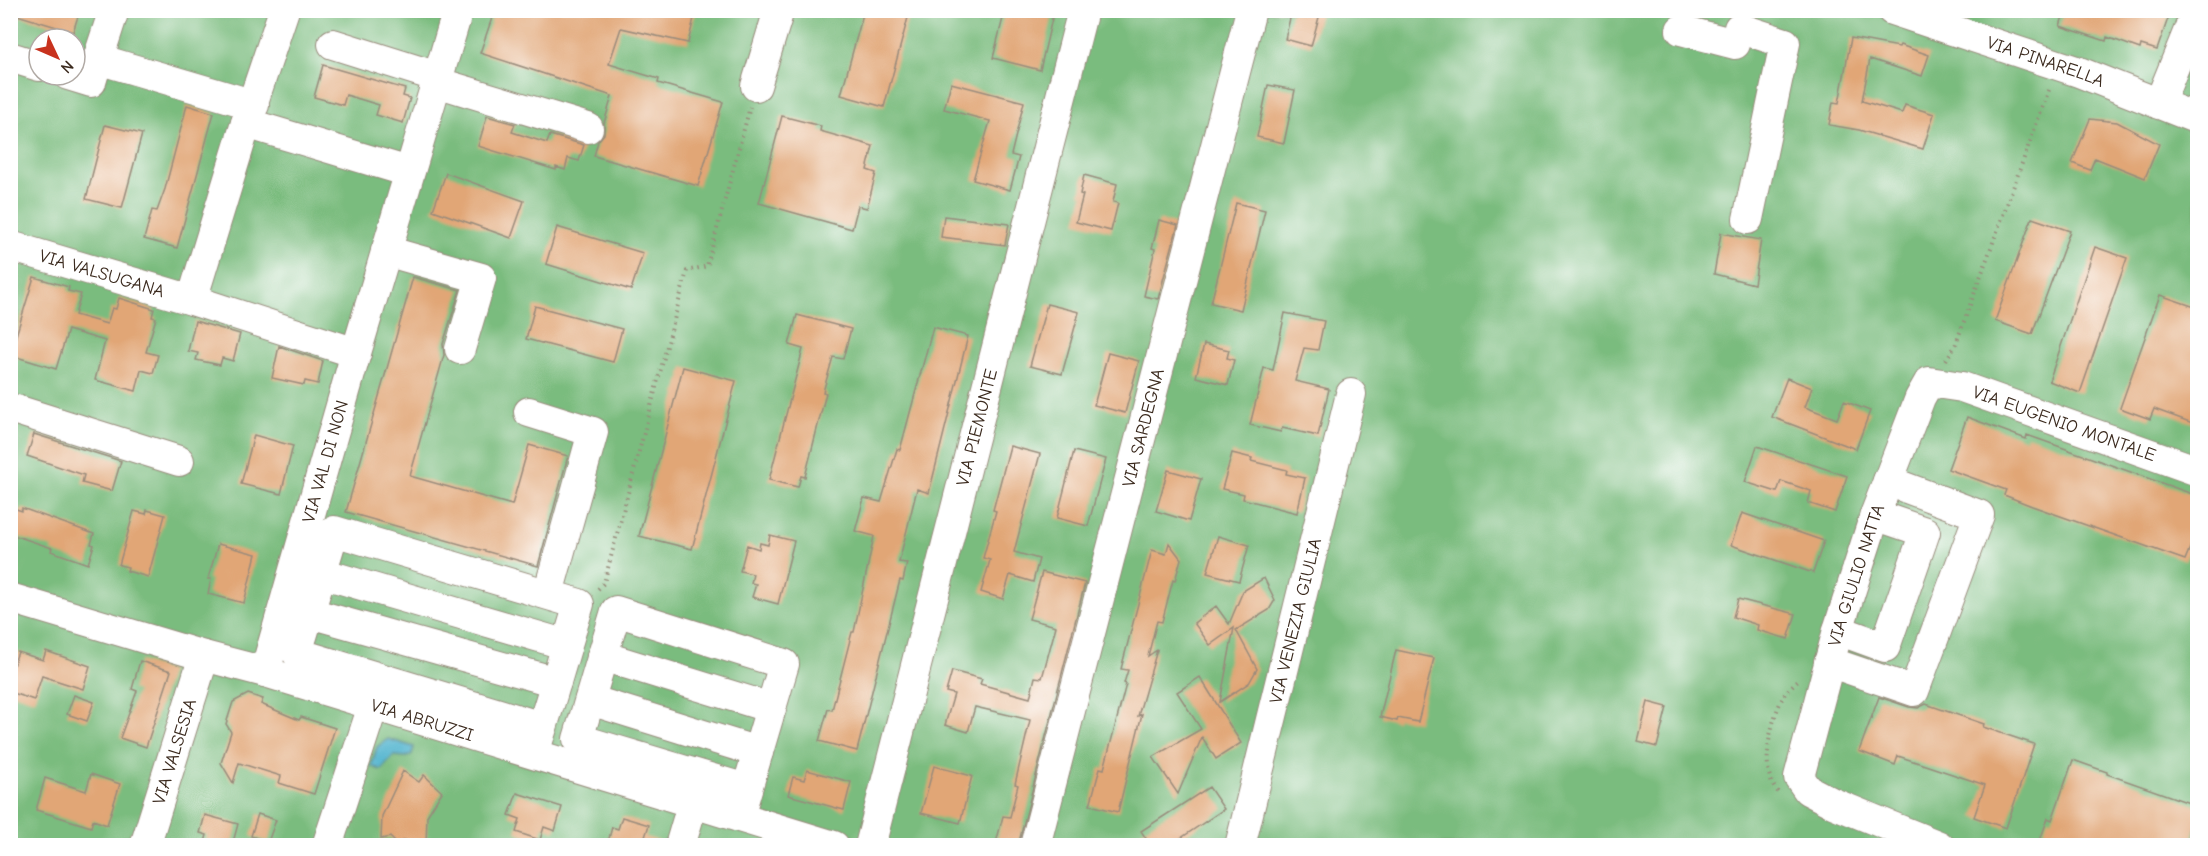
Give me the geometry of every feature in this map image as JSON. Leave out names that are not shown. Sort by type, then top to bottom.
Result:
[{"type":"street","points":[[87,81],[91,82],[114,10]]},
{"type":"street","points":[[192,300],[284,10]]},
{"type":"street","name":"VIA VAL DI NON","points":[[265,672],[321,527],[356,353],[458,10]]},
{"type":"street","points":[[756,86],[779,10]]},
{"type":"street","name":"VIA PIEMONTE","points":[[870,846],[1083,10]]},
{"type":"street","name":"VIA SARDEGNA","points":[[1035,846],[1251,10]]},
{"type":"street","name":"VIA PINARELLA","points":[[1892,10],[2079,72],[2198,119]]},
{"type":"street","points":[[2159,104],[2197,10]]},
{"type":"street","points":[[1681,30],[1785,44],[1748,219]]},
{"type":"street","points":[[333,44],[588,128]]},
{"type":"street","points":[[10,57],[27,62]]},
{"type":"street","points":[[98,59],[410,172]]},
{"type":"street","name":"VIA VALSUGANA","points":[[10,246],[192,300],[356,353]]},
{"type":"street","points":[[386,251],[481,278],[460,349]]},
{"type":"street","name":"VIA EUGENIO MONTALE","points":[[1929,382],[1962,387],[2198,471]]},
{"type":"street","name":"VIA GIULIO NATTA","points":[[1929,382],[1920,398],[1875,515],[1838,630],[1799,777],[1808,790],[1833,803],[1939,846]]},
{"type":"street","name":"VIA VENEZIA GIULIA","points":[[1240,846],[1351,394]]},
{"type":"street","points":[[10,408],[179,461]]},
{"type":"street","points":[[529,412],[593,432],[551,583]]},
{"type":"street","points":[[1829,662],[1914,692],[1979,515],[1888,481]]},
{"type":"street","points":[[1838,630],[1885,647],[1925,532],[1875,515]]},
{"type":"street","points":[[321,527],[595,604],[784,664],[743,803],[555,748],[297,653],[321,573],[321,527]]},
{"type":"street","points":[[321,573],[567,645]]},
{"type":"street","name":"VIA ABRUZZI","points":[[10,598],[373,706],[555,748],[693,802],[743,803],[834,846]]},
{"type":"street","points":[[555,748],[556,682],[567,645],[595,604]]},
{"type":"street","points":[[555,748],[590,700],[603,656],[595,604]]},
{"type":"street","points":[[310,613],[556,682]]},
{"type":"street","name":"VIA VALSESIA","points":[[145,846],[204,656]]},
{"type":"street","points":[[603,656],[771,708]]},
{"type":"street","points":[[590,700],[758,752]]},
{"type":"street","points":[[327,846],[373,706]]},
{"type":"street","points":[[680,846],[693,802]]},
{"type":"path","points":[[595,604],[604,583],[687,271],[707,266],[756,86]]},
{"type":"green space","points":[[11,11],[2197,11],[2197,845],[11,845]]},
{"type":"water","points":[[388,739],[414,747],[412,754],[407,757],[393,756],[381,770],[371,766],[377,747]]},
{"type":"building","points":[[17,10],[80,10],[75,27],[57,27],[17,15]]},
{"type":"building","points":[[501,10],[696,10],[688,43],[621,28],[609,64],[659,79],[658,83],[723,102],[698,186],[594,156],[598,141],[604,134],[604,123],[612,96],[480,53],[493,15],[500,17]]},
{"type":"building","points":[[864,10],[910,10],[884,107],[841,95]]},
{"type":"building","points":[[1005,10],[1054,10],[1040,70],[993,58]]},
{"type":"building","points":[[1292,10],[1321,10],[1311,46],[1285,39]]},
{"type":"building","points":[[2065,10],[2171,10],[2157,50],[2141,45],[2140,49],[2107,37],[2106,41],[2060,26]]},
{"type":"building","points":[[1851,38],[1899,47],[1900,45],[1929,55],[1922,76],[1870,59],[1862,101],[1902,113],[1905,105],[1934,114],[1923,149],[1859,130],[1829,125],[1833,102],[1839,103]]},
{"type":"building","points":[[323,65],[405,89],[403,96],[410,98],[403,123],[376,115],[379,105],[346,95],[343,105],[314,97]]},
{"type":"building","points":[[951,83],[1024,102],[1011,155],[1019,157],[1010,190],[973,180],[990,121],[944,109]]},
{"type":"building","points":[[1268,85],[1295,90],[1284,143],[1257,137]]},
{"type":"building","points":[[187,105],[214,113],[177,248],[144,239],[152,210],[157,211],[165,189]]},
{"type":"building","points":[[487,116],[515,124],[512,132],[547,143],[550,135],[584,145],[579,161],[568,158],[565,170],[556,167],[556,170],[478,146]]},
{"type":"building","points":[[782,116],[821,126],[820,131],[873,146],[867,170],[876,173],[867,208],[858,206],[852,229],[759,203]]},
{"type":"building","points":[[2090,119],[2117,122],[2159,144],[2145,178],[2095,158],[2090,170],[2072,163]]},
{"type":"building","points":[[105,125],[142,134],[122,208],[86,199]]},
{"type":"building","points":[[446,173],[524,201],[511,238],[433,210]]},
{"type":"building","points":[[1084,175],[1117,184],[1113,202],[1118,203],[1111,231],[1076,222],[1083,195],[1080,194]]},
{"type":"building","points":[[1236,203],[1265,210],[1241,310],[1211,303]]},
{"type":"building","points":[[944,216],[1009,224],[1005,245],[941,237]]},
{"type":"building","points":[[2032,218],[2070,231],[2032,334],[1995,321]]},
{"type":"building","points":[[1159,220],[1178,225],[1158,299],[1144,296]]},
{"type":"building","points":[[557,227],[643,253],[631,290],[546,264]]},
{"type":"building","points":[[1721,233],[1761,240],[1754,284],[1714,274]]},
{"type":"building","points":[[2095,247],[2127,258],[2080,393],[2049,381]]},
{"type":"building","points":[[34,277],[69,287],[68,291],[81,294],[75,315],[107,324],[112,308],[116,309],[119,298],[154,309],[152,317],[156,318],[146,352],[158,355],[153,373],[141,370],[136,391],[95,380],[105,341],[68,330],[56,369],[10,355]]},
{"type":"building","points":[[413,277],[460,290],[443,344],[444,355],[410,476],[512,505],[529,445],[568,456],[538,566],[346,512]]},
{"type":"building","points":[[2160,295],[2198,308],[2198,425],[2154,409],[2150,419],[2120,408]]},
{"type":"building","points":[[1047,304],[1079,312],[1062,374],[1030,366]]},
{"type":"building","points":[[535,306],[622,329],[613,362],[526,339]]},
{"type":"building","points":[[1285,313],[1324,321],[1318,350],[1304,348],[1295,381],[1329,389],[1318,436],[1282,428],[1281,432],[1250,425],[1264,368],[1273,370]]},
{"type":"building","points":[[797,315],[851,329],[843,359],[833,357],[805,477],[801,476],[798,487],[769,480],[803,349],[789,345]]},
{"type":"building","points":[[195,321],[240,334],[233,361],[222,358],[220,365],[196,360],[198,353],[188,351]]},
{"type":"building","points":[[933,327],[968,336],[929,493],[917,489],[899,562],[907,563],[903,581],[900,580],[857,751],[819,741],[828,709],[832,710],[852,632],[854,632],[874,536],[855,531],[864,498],[881,502],[897,449],[900,450]]},
{"type":"building","points":[[1204,344],[1229,350],[1227,358],[1234,360],[1228,385],[1196,377]]},
{"type":"building","points":[[279,346],[323,361],[318,384],[305,381],[304,385],[272,378]]},
{"type":"building","points":[[1108,353],[1139,361],[1125,413],[1094,405]]},
{"type":"building","points":[[683,367],[736,381],[692,549],[639,536]]},
{"type":"building","points":[[1787,378],[1812,388],[1805,407],[1837,419],[1844,401],[1870,411],[1856,449],[1772,417]]},
{"type":"building","points":[[1967,417],[2026,439],[2027,435],[2198,496],[2198,528],[2185,560],[2032,506],[2004,495],[2006,490],[1948,469]]},
{"type":"building","points":[[34,434],[121,461],[112,491],[82,483],[84,475],[27,456]]},
{"type":"building","points":[[254,435],[293,446],[281,494],[241,484]]},
{"type":"building","points":[[1010,446],[1040,454],[1014,552],[1039,559],[1033,582],[1010,575],[1003,599],[981,592],[990,560],[983,558]]},
{"type":"building","points":[[1757,446],[1847,476],[1835,512],[1808,503],[1811,491],[1781,481],[1777,492],[1745,482]]},
{"type":"building","points":[[1074,451],[1106,459],[1088,526],[1057,518]]},
{"type":"building","points":[[1232,453],[1252,458],[1251,461],[1287,470],[1286,474],[1305,478],[1297,513],[1243,499],[1244,494],[1222,489]]},
{"type":"building","points":[[1168,470],[1201,479],[1189,521],[1156,511]]},
{"type":"building","points":[[10,507],[22,511],[22,508],[94,534],[91,544],[94,545],[88,564],[51,551],[52,548],[10,534]]},
{"type":"building","points":[[147,510],[165,515],[148,577],[127,571],[128,567],[119,565],[134,511],[146,514]]},
{"type":"building","points":[[1742,513],[1824,541],[1813,573],[1731,545]]},
{"type":"building","points":[[770,535],[794,541],[778,604],[752,597],[756,584],[751,583],[753,574],[740,571],[747,545],[759,549],[760,543],[768,545]]},
{"type":"building","points":[[1218,536],[1249,545],[1239,581],[1207,573]]},
{"type":"building","points":[[1169,543],[1181,559],[1162,622],[1157,621],[1148,656],[1157,650],[1138,716],[1142,714],[1118,812],[1090,805],[1100,768],[1104,769],[1126,684],[1124,683],[1128,670],[1121,669],[1152,550],[1166,554]]},
{"type":"building","points":[[218,544],[256,554],[244,603],[208,594],[211,579],[208,579]]},
{"type":"building","points":[[1042,572],[1085,583],[1018,846],[1007,846],[996,843],[1003,816],[1010,817],[1030,720],[975,707],[968,732],[945,725],[954,694],[946,692],[952,671],[982,679],[980,684],[1030,698],[1035,677],[1042,678],[1056,626],[1029,619]]},
{"type":"building","points":[[1264,578],[1275,600],[1269,610],[1236,630],[1257,669],[1249,683],[1220,702],[1234,628],[1210,645],[1194,623],[1216,606],[1229,624],[1243,591]]},
{"type":"building","points":[[1738,599],[1796,614],[1788,639],[1757,630],[1758,625],[1733,617]]},
{"type":"building","points":[[1396,650],[1434,658],[1418,722],[1380,717]]},
{"type":"building","points":[[46,651],[90,666],[83,689],[42,676],[34,700],[10,692],[10,674],[18,652],[43,660]]},
{"type":"building","points":[[140,661],[171,671],[146,747],[120,738],[137,691],[132,689]]},
{"type":"building","points":[[1200,677],[1241,743],[1216,759],[1202,737],[1178,794],[1153,757],[1201,729],[1177,692]]},
{"type":"building","points":[[248,694],[263,699],[261,704],[299,720],[301,717],[335,728],[314,794],[279,783],[281,776],[239,763],[233,783],[221,763],[231,732],[226,724],[233,702]]},
{"type":"building","points":[[74,695],[94,702],[87,721],[67,714]]},
{"type":"building","points":[[1879,697],[1909,707],[1918,708],[1926,704],[2034,744],[2006,828],[1974,817],[1985,785],[1898,756],[1895,765],[1859,751]]},
{"type":"building","points":[[1648,702],[1667,707],[1657,747],[1638,742]]},
{"type":"building","points":[[2073,760],[2198,806],[2198,822],[2190,846],[2038,846],[2048,818],[2052,820]]},
{"type":"building","points":[[934,766],[972,776],[960,823],[921,813]]},
{"type":"building","points":[[807,770],[851,782],[844,810],[788,795],[793,777],[804,780]]},
{"type":"building","points":[[403,771],[419,782],[424,775],[442,792],[427,816],[426,846],[409,846],[405,840],[397,844],[390,837],[381,839],[382,816]]},
{"type":"building","points":[[91,774],[120,784],[107,825],[93,820],[91,827],[36,810],[45,778],[86,791]]},
{"type":"building","points":[[1209,787],[1224,809],[1169,846],[1151,846],[1141,831]]},
{"type":"building","points":[[517,793],[562,807],[555,831],[544,827],[540,840],[516,832],[520,819],[509,815]]},
{"type":"building","points":[[258,814],[276,820],[268,842],[251,836]]},
{"type":"building","points":[[205,815],[238,824],[232,846],[204,846],[207,835],[200,833]]},
{"type":"building","points":[[622,817],[649,825],[645,837],[660,841],[659,846],[607,846],[612,827],[618,829]]}]
